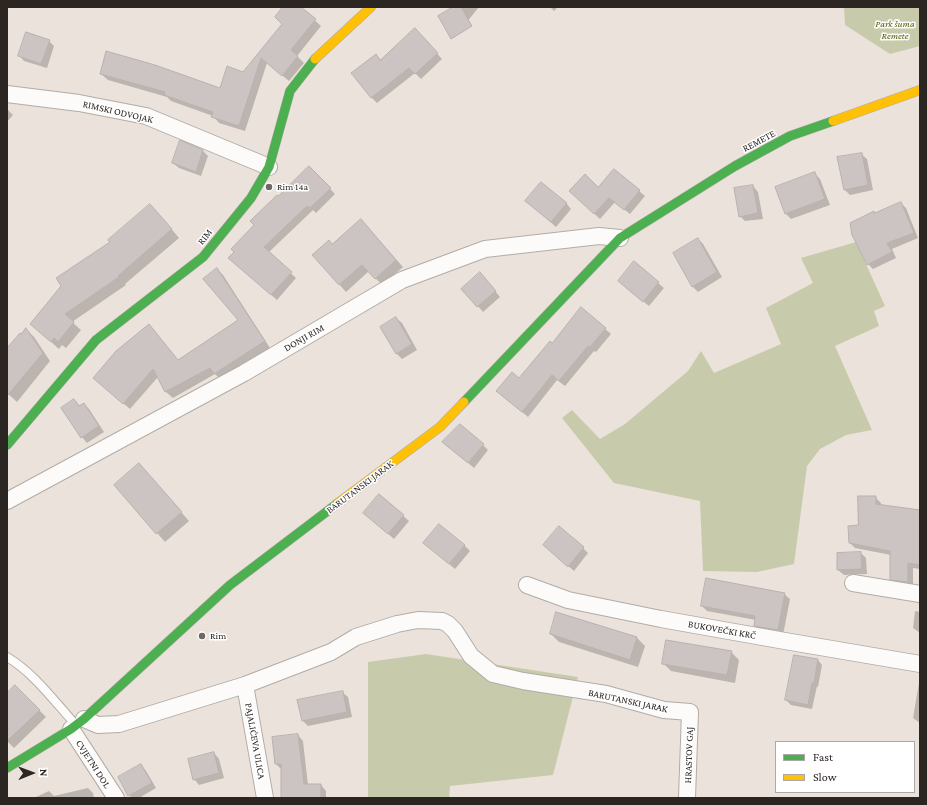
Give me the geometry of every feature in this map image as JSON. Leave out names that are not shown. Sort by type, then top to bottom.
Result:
[{"type":"street","name":"RIM","points":[[7,445],[96,340],[203,258],[250,198],[269,167],[290,91],[315,59],[371,7]]},
{"type":"street","name":"REMETE","points":[[620,238],[735,166],[790,136],[920,90]]},
{"type":"street","name":"RIMSKI ODVOJAK","points":[[7,94],[79,103],[146,116],[269,167]]},
{"type":"street","name":"DONJI RIM","points":[[7,501],[244,373],[402,280],[485,249],[599,236],[620,238]]},
{"type":"street","name":"BARUTANSKI JARAK","points":[[7,768],[77,725],[230,585],[440,427],[620,238]]},
{"type":"street","points":[[853,583],[920,594]]},
{"type":"street","name":"BUKOVEČKI KRČ","points":[[527,585],[568,600],[792,643],[920,664]]},
{"type":"street","name":"BARUTANSKI JARAK","points":[[77,725],[119,724],[245,685],[331,652],[356,637],[397,624],[418,620],[442,621],[448,624],[455,631],[471,656],[493,674],[522,681],[606,694],[664,710],[690,712]]},
{"type":"street","name":"PAJALIĆEVA ULICA","points":[[245,685],[265,798]]},
{"type":"street","name":"HRASTOV GAJ","points":[[687,798],[690,712]]},
{"type":"street","name":"CVJETNI DOL","points":[[77,725],[116,798]]},
{"type":"lane","points":[[7,656],[28,672],[77,725]]},
{"type":"green space","name":"Park šuma Remete","points":[[844,7],[920,7],[920,46],[890,54],[845,25]]},
{"type":"green space","points":[[856,242],[885,306],[874,311],[879,326],[835,346],[872,430],[846,435],[820,449],[807,466],[794,564],[757,572],[703,571],[700,501],[614,483],[562,418],[572,410],[600,439],[625,424],[688,371],[701,351],[714,373],[781,344],[766,308],[813,283],[801,258]]},
{"type":"green space","points":[[426,654],[578,677],[553,775],[450,786],[449,798],[368,798],[368,662]]},
{"type":"building","points":[[283,7],[301,7],[316,19],[291,50],[298,56],[282,76],[261,58],[239,126],[211,117],[213,112],[164,95],[165,92],[100,74],[106,51],[155,65],[220,88],[227,66],[243,72],[282,24],[275,17]]},
{"type":"building","points":[[453,7],[461,7],[472,26],[451,39],[438,16]]},
{"type":"building","points":[[415,28],[438,53],[415,74],[409,68],[371,98],[351,73],[376,54],[380,60]]},
{"type":"building","points":[[26,32],[50,40],[41,64],[18,56]]},
{"type":"building","points":[[180,140],[203,150],[196,172],[172,163]]},
{"type":"building","points":[[862,153],[868,185],[844,190],[837,157]]},
{"type":"building","points":[[309,166],[331,188],[310,208],[307,206],[264,247],[292,272],[271,295],[228,258],[234,252],[231,249],[254,225],[250,221]]},
{"type":"building","points":[[614,169],[640,190],[624,210],[609,198],[594,214],[569,191],[585,174],[598,187]]},
{"type":"building","points":[[815,172],[825,199],[785,214],[775,187]]},
{"type":"building","points":[[541,182],[567,203],[551,222],[525,201]]},
{"type":"building","points":[[753,185],[758,213],[739,217],[734,188]]},
{"type":"building","points":[[901,202],[914,233],[887,243],[892,252],[867,265],[852,235],[850,223],[874,211],[874,213]]},
{"type":"building","points":[[150,204],[172,229],[118,276],[119,277],[65,314],[74,322],[58,342],[54,338],[51,342],[30,324],[61,286],[56,278],[110,242],[108,240]]},
{"type":"building","points":[[361,219],[396,260],[375,279],[362,265],[339,285],[312,255],[329,240],[332,244]]},
{"type":"building","points":[[698,238],[717,272],[692,287],[673,253]]},
{"type":"building","points":[[634,261],[659,282],[643,302],[618,281]]},
{"type":"building","points":[[217,268],[265,341],[214,374],[210,368],[165,392],[153,369],[123,404],[93,378],[116,351],[149,324],[178,360],[238,320],[203,279]]},
{"type":"building","points":[[480,272],[496,291],[477,307],[461,289]]},
{"type":"building","points":[[581,307],[606,328],[590,347],[588,346],[559,381],[552,375],[522,412],[496,391],[512,372],[519,378],[550,341],[552,343]]},
{"type":"building","points":[[396,317],[412,344],[396,354],[380,327]]},
{"type":"building","points":[[26,328],[43,353],[7,396],[7,348]]},
{"type":"building","points":[[74,399],[79,406],[84,403],[99,426],[81,438],[61,408]]},
{"type":"building","points":[[460,424],[484,444],[468,463],[442,442]]},
{"type":"building","points":[[139,463],[182,512],[156,534],[114,485]]},
{"type":"building","points":[[379,494],[404,515],[388,534],[363,513]]},
{"type":"building","points":[[858,496],[876,496],[876,504],[920,510],[920,565],[908,563],[908,582],[890,580],[890,551],[849,543],[848,526],[858,525]]},
{"type":"building","points":[[439,524],[465,545],[449,564],[423,543]]},
{"type":"building","points":[[559,526],[584,547],[568,567],[543,545]]},
{"type":"building","points":[[861,552],[862,569],[837,570],[837,553]]},
{"type":"building","points":[[706,578],[785,593],[778,630],[754,626],[755,616],[701,606]]},
{"type":"building","points":[[556,612],[637,637],[630,660],[550,634]]},
{"type":"building","points":[[666,640],[732,651],[727,675],[662,664]]},
{"type":"building","points":[[794,655],[818,659],[808,705],[785,700]]},
{"type":"building","points":[[15,685],[40,710],[7,741],[7,693]]},
{"type":"building","points":[[343,691],[347,712],[302,721],[297,700]]},
{"type":"building","points":[[298,734],[304,784],[321,784],[321,798],[281,798],[281,764],[275,764],[272,737]]},
{"type":"building","points":[[214,752],[219,773],[193,780],[188,759]]},
{"type":"building","points":[[141,764],[152,783],[128,796],[118,777]]},
{"type":"traffic: fast","points":[[7,445],[96,340],[203,257],[251,198],[269,167],[290,91],[315,59]]},
{"type":"traffic: fast","points":[[464,402],[620,238],[735,166],[790,136],[833,121]]},
{"type":"traffic: fast","points":[[7,768],[71,729],[84,719],[230,585],[338,503]]},
{"type":"traffic: slow","points":[[315,59],[371,7]]},
{"type":"traffic: slow","points":[[833,121],[920,90]]},
{"type":"traffic: slow","points":[[338,503],[440,427],[464,402]]},
{"type":"place","name":"Rim 14a","points":[[269,187]]},
{"type":"place","name":"Rim","points":[[202,636]]}]
